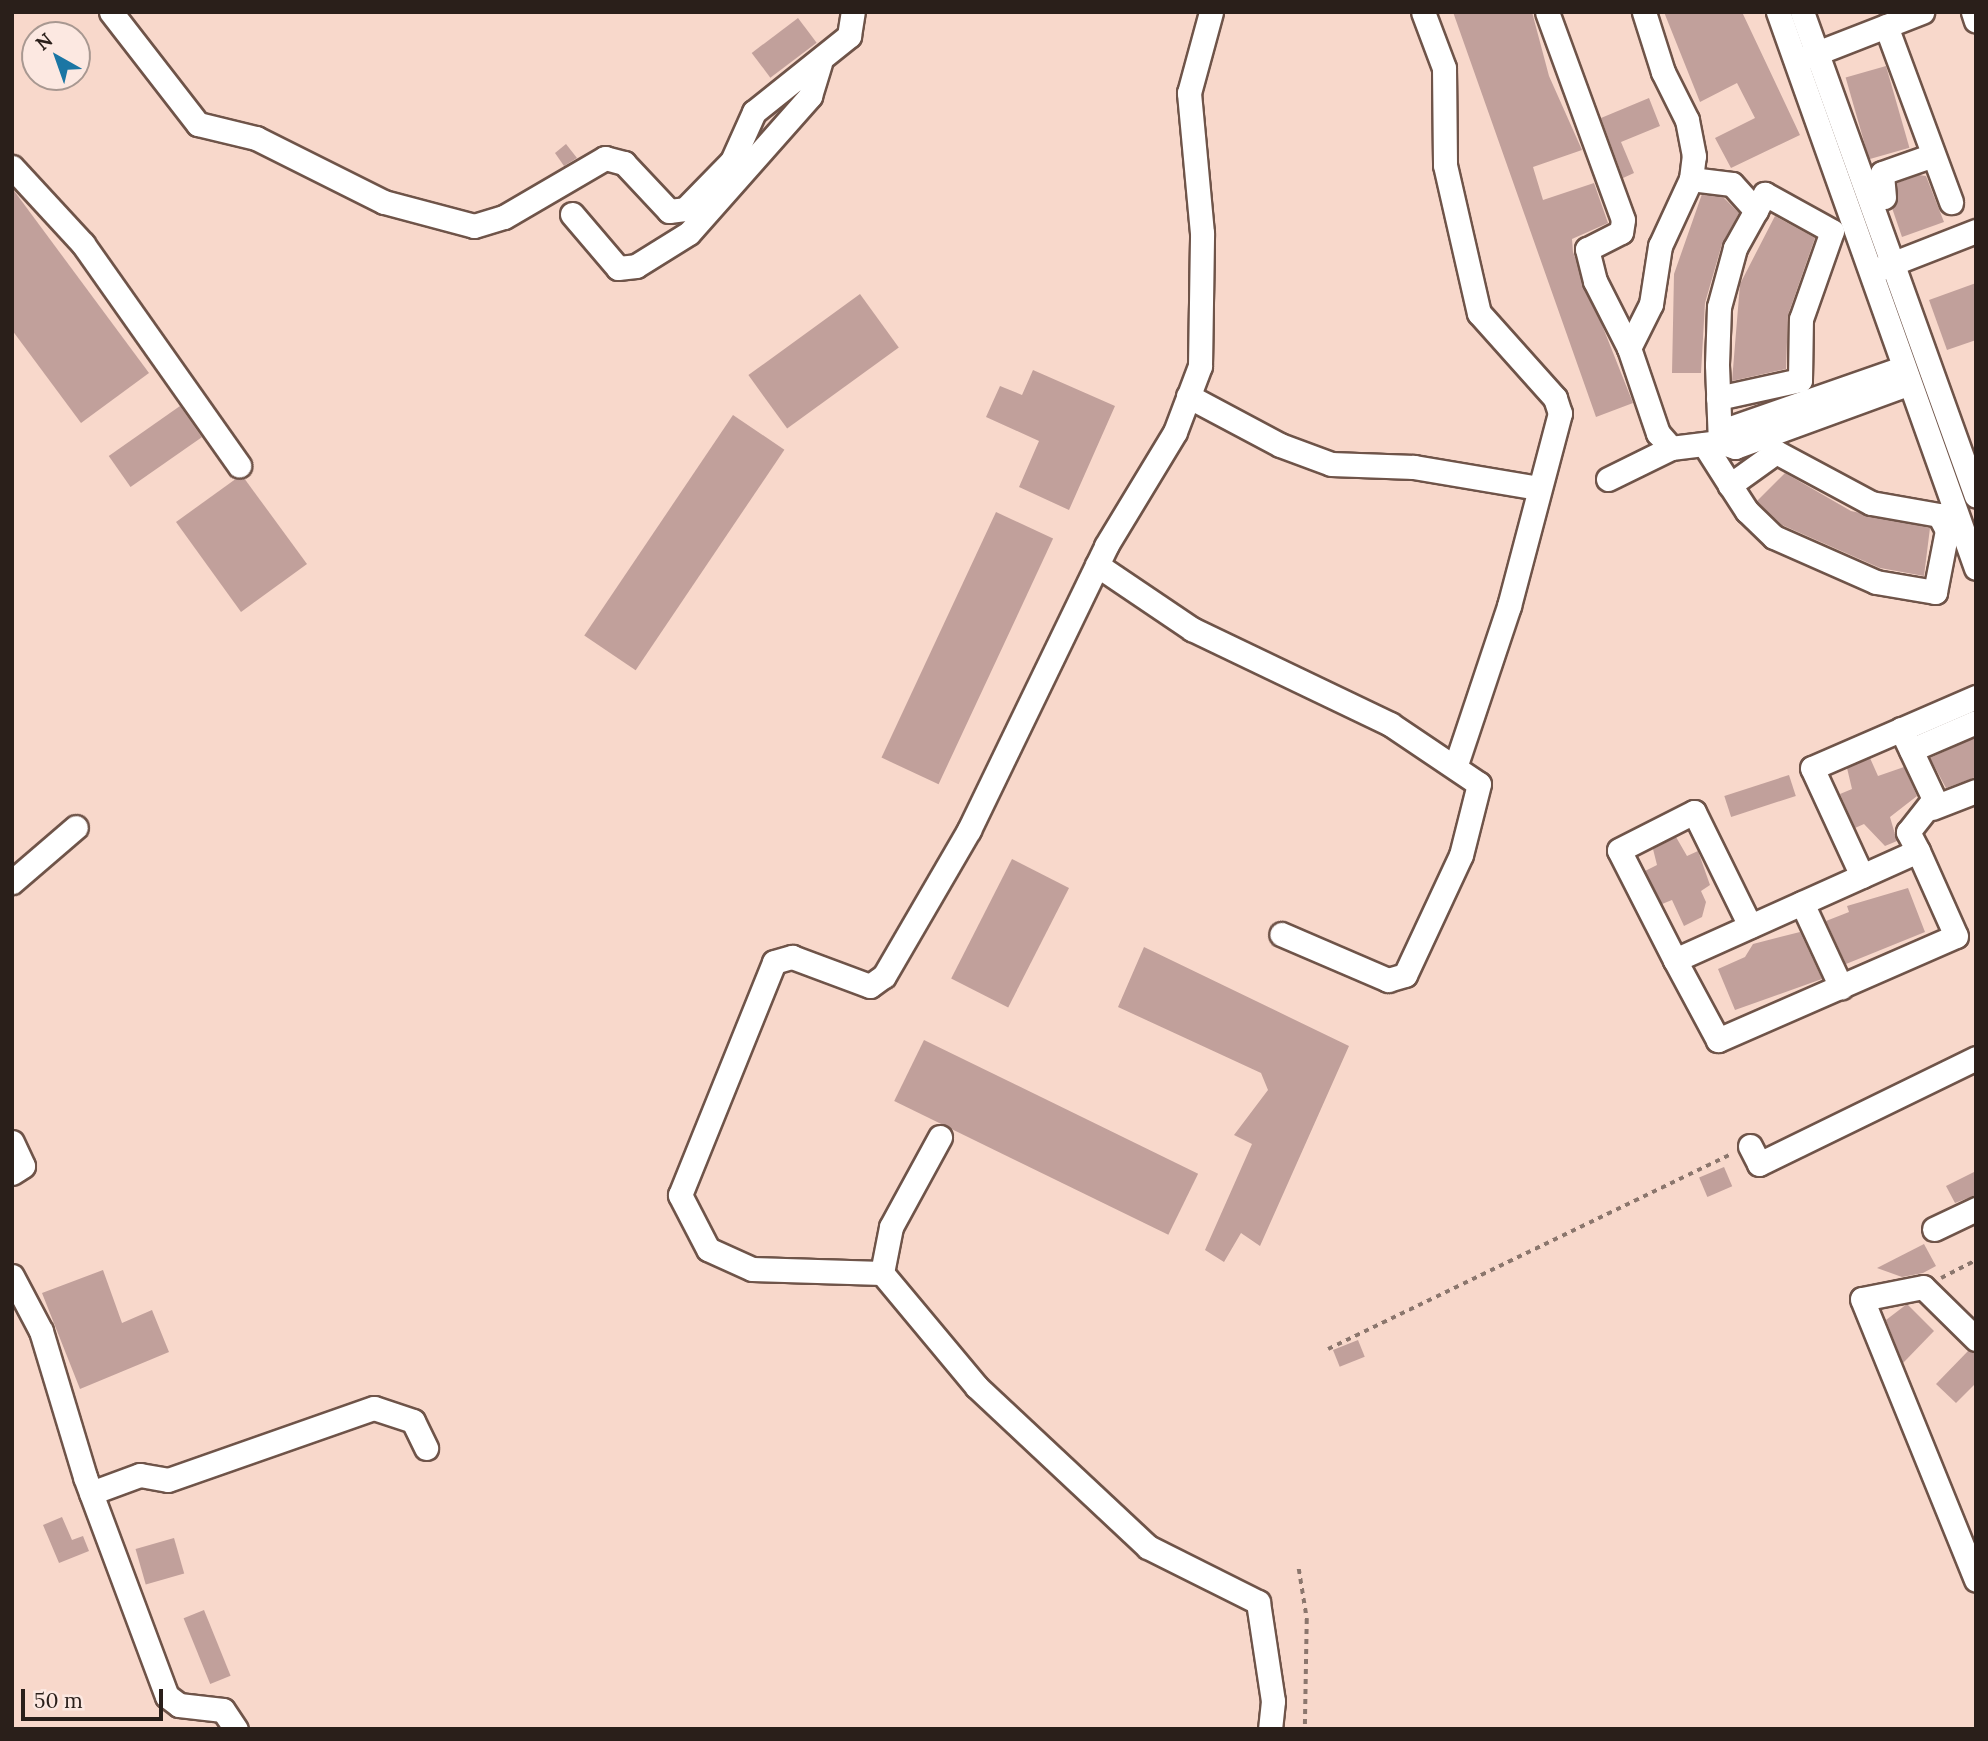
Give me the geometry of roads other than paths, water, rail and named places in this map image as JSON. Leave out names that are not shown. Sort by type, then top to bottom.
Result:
[{"type":"street","points":[[111,12],[198,124],[256,138],[384,202],[454,225],[504,217],[605,158],[624,163],[677,213],[732,161],[754,113],[820,64],[849,36],[853,12]]},
{"type":"street","points":[[1210,12],[1189,93],[1203,303],[1200,366],[1175,432],[1097,565],[969,830],[884,976],[870,986],[792,957],[774,962],[680,1195],[708,1249],[752,1269],[882,1273],[977,1387],[1147,1547],[1258,1602],[1273,1700],[1270,1729]]},
{"type":"street","points":[[1423,12],[1444,68],[1445,165],[1479,313],[1555,398],[1560,413],[1538,488],[1510,606],[1456,764]]},
{"type":"street","points":[[1547,12],[1623,220],[1621,232],[1587,251],[1629,348],[1658,433],[1671,448]]},
{"type":"street","points":[[1629,348],[1651,304],[1660,246],[1691,179],[1687,120],[1662,72],[1644,12]]},
{"type":"street","points":[[1778,12],[1872,272],[1905,376],[1976,568]]},
{"type":"street","points":[[1802,12],[1895,262],[1974,486],[1948,494]]},
{"type":"street","points":[[1973,12],[1976,21]]},
{"type":"street","points":[[1795,61],[1905,17],[1933,155],[1951,202]]},
{"type":"street","points":[[572,214],[618,268],[636,266],[689,233],[810,96],[820,64]]},
{"type":"street","points":[[1884,197],[1882,173],[1933,155]]},
{"type":"street","points":[[12,167],[83,244],[239,465]]},
{"type":"street","points":[[1691,179],[1731,184],[1756,211]]},
{"type":"street","points":[[1718,398],[1800,380],[1801,319],[1832,232],[1765,194],[1735,248],[1719,307],[1718,398],[1712,443],[1730,485],[1774,537],[1816,560],[1876,582],[1935,592],[1947,530],[1939,515],[1871,503],[1776,452],[1730,485]]},
{"type":"street","points":[[1872,272],[1976,231]]},
{"type":"street","points":[[1608,479],[1671,448],[1712,443],[1735,447],[1905,376]]},
{"type":"street","points":[[1188,396],[1280,445],[1331,464],[1414,467],[1538,488]]},
{"type":"street","points":[[1097,565],[1192,629],[1327,691],[1456,764],[1479,784],[1461,855],[1405,975],[1388,980],[1281,934]]},
{"type":"street","points":[[1906,740],[1976,697]]},
{"type":"street","points":[[1862,876],[1812,768],[1976,722]]},
{"type":"street","points":[[1906,740],[1932,808]]},
{"type":"street","points":[[1750,926],[1694,812],[1619,850],[1718,1040],[1956,936],[1908,832],[1932,808],[1976,791]]},
{"type":"street","points":[[12,882],[76,827]]},
{"type":"street","points":[[1675,960],[1918,851]]},
{"type":"street","points":[[1802,903],[1841,987]]},
{"type":"street","points":[[1749,1146],[1759,1164],[1976,1058]]},
{"type":"street","points":[[882,1273],[891,1227],[940,1138]]},
{"type":"street","points":[[12,1142],[23,1166],[12,1173]]},
{"type":"street","points":[[1934,1229],[1976,1209]]},
{"type":"street","points":[[12,1276],[41,1331],[91,1493],[167,1696],[179,1704],[223,1710],[236,1729]]},
{"type":"street","points":[[1976,1339],[1923,1287],[1862,1299],[1976,1580]]},
{"type":"street","points":[[91,1493],[140,1475],[168,1480],[374,1408],[413,1421],[426,1448]]}]
